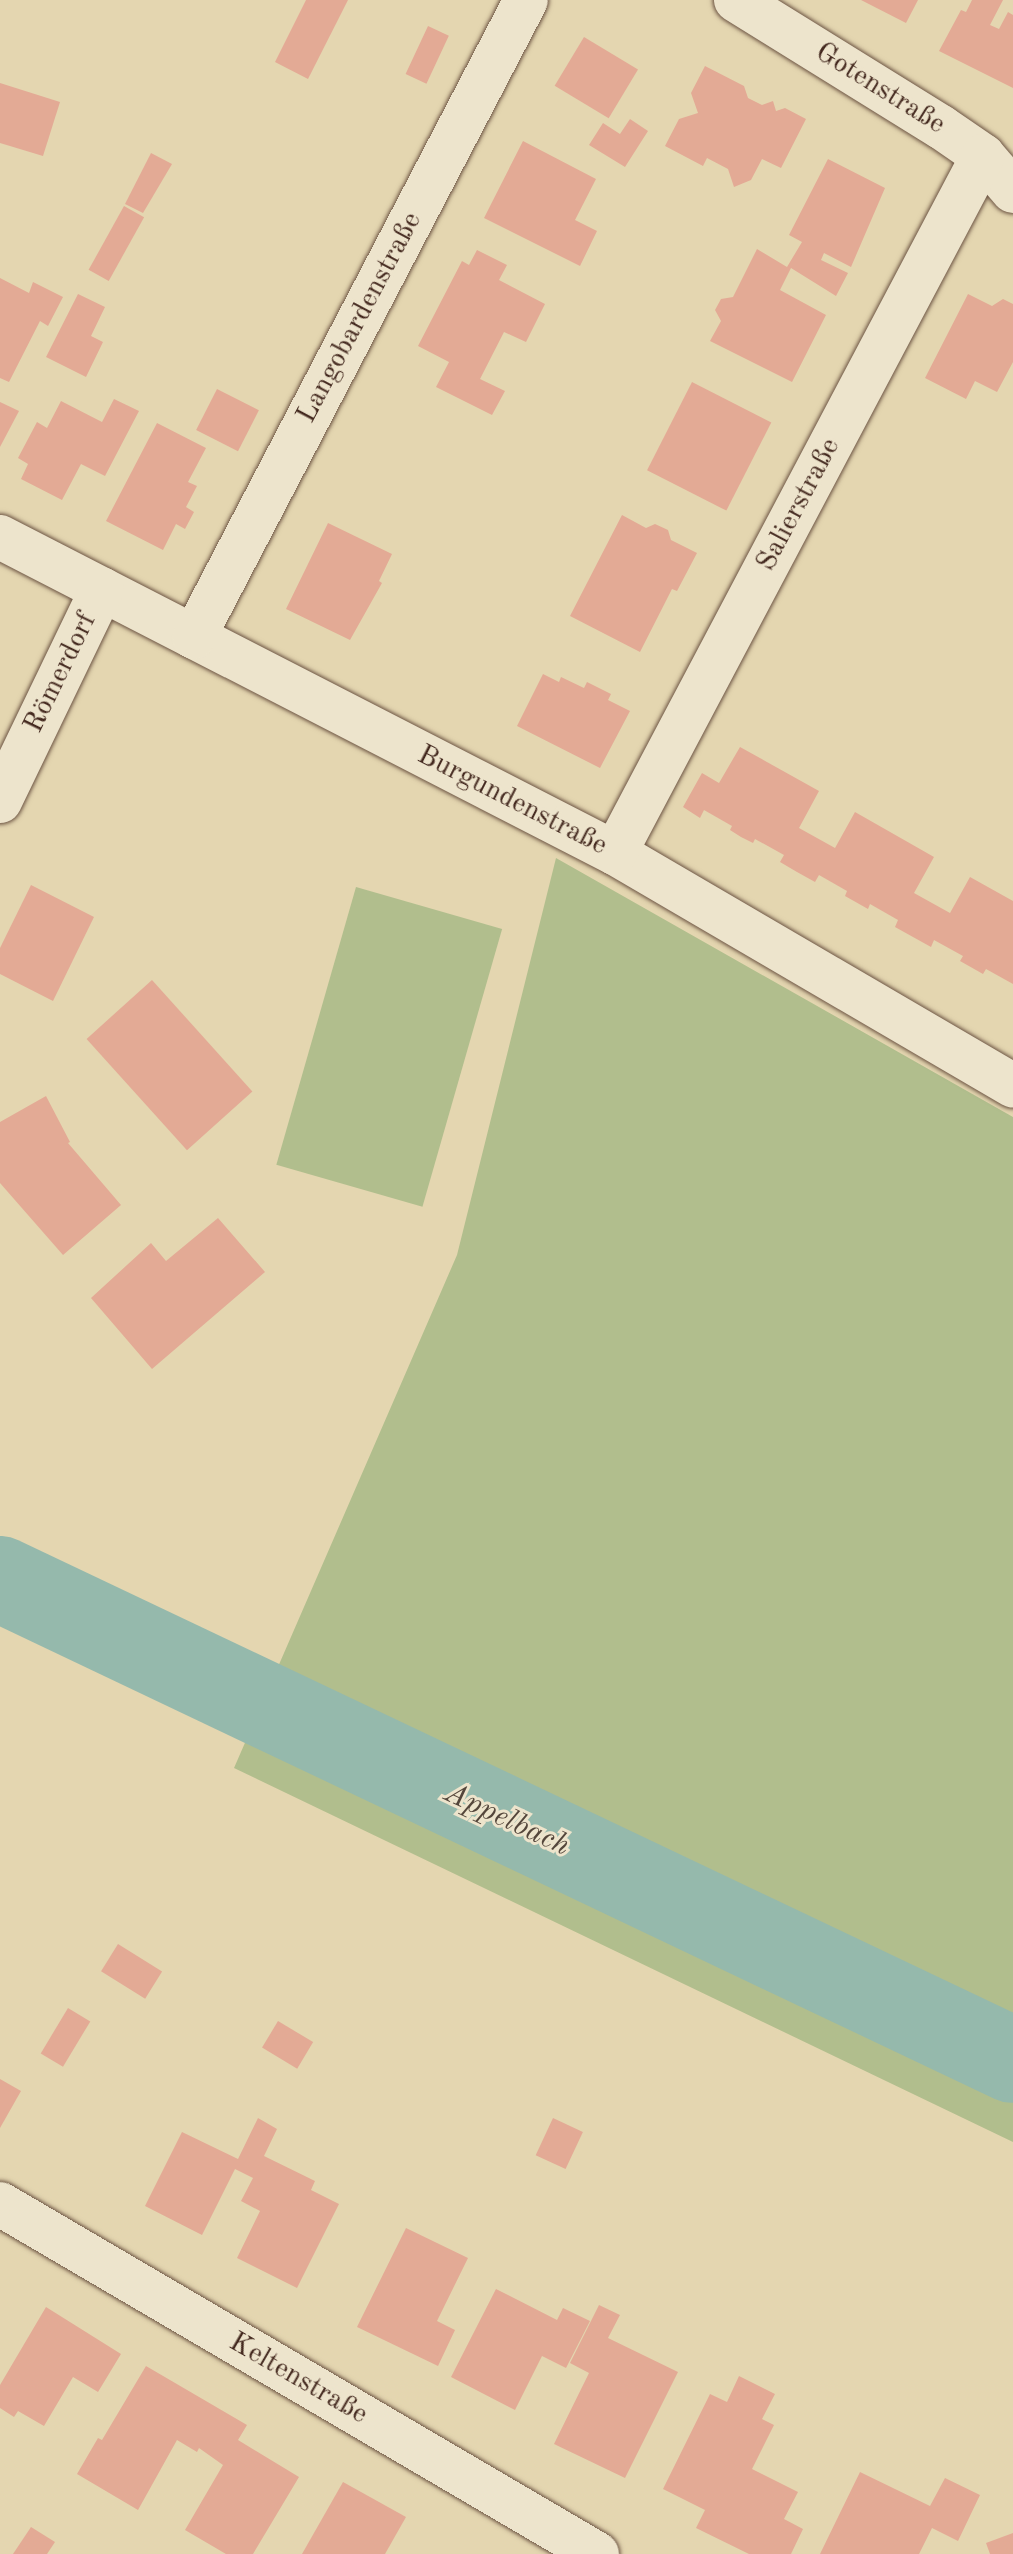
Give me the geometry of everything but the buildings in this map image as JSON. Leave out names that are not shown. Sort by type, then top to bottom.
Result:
[{"type":"street","name":"Langobardenstraße","points":[[194,637],[526,0]]},
{"type":"street","name":"Gotenstraße","points":[[736,0],[983,156],[1013,191]]},
{"type":"street","name":"Salierstraße","points":[[615,853],[983,156]]},
{"type":"street","name":"Burgundenstraße","points":[[0,537],[615,853],[1013,1086]]},
{"type":"street","name":"Römerdorf","points":[[0,801],[102,589]]},
{"type":"street","name":"Keltenstraße","points":[[0,2204],[597,2554]]},
{"type":"green space","points":[[556,858],[1013,1117],[1013,2142],[234,1768],[457,1255]]},
{"type":"green space","points":[[356,887],[502,929],[422,1207],[276,1165]]},
{"type":"waterway","name":"Appelbach","points":[[0,1579],[1013,2060]]}]
